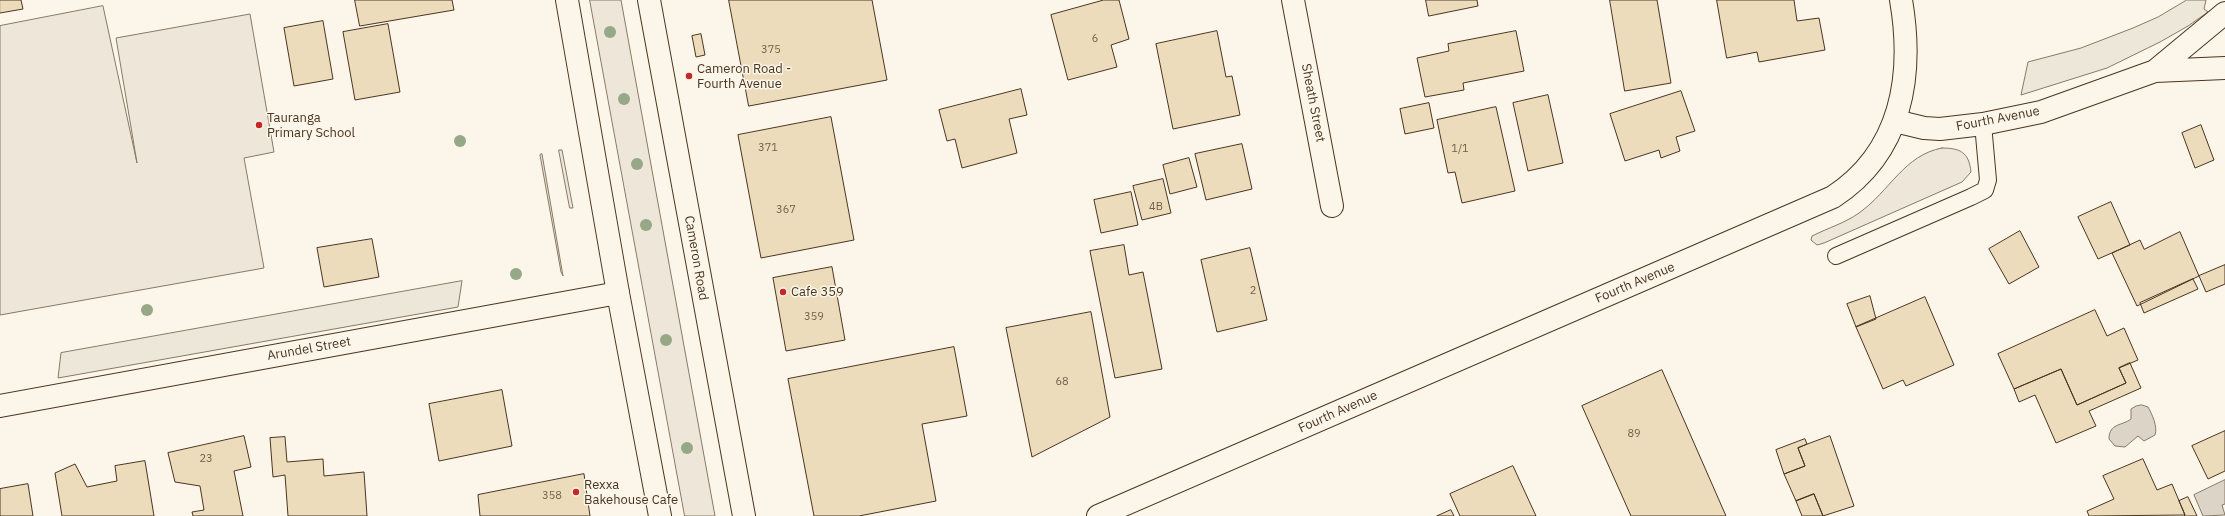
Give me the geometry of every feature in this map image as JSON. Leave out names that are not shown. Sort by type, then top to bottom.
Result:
[{"type":"street","points":[[567,0],[618,293],[660,516]]},
{"type":"street","name":"Cameron Road","points":[[649,0],[744,516]]},
{"type":"street","name":"Sheath Street","points":[[1293,0],[1332,206]]},
{"type":"street","points":[[1895,121],[1906,74],[1901,0]]},
{"type":"street","name":"Fourth Avenue","points":[[2155,71],[2225,13]]},
{"type":"street","name":"Fourth Avenue","points":[[1098,516],[1820,204],[1848,187],[1860,177],[1876,156],[1895,121],[1924,128],[1940,129],[1983,124],[2041,112],[2155,71],[2225,68]]},
{"type":"street","name":"Arundel Street","points":[[0,406],[618,293]]},
{"type":"lane","points":[[1836,256],[1985,190],[1988,180],[1983,124]]},
{"type":"shaded area","points":[[590,0],[621,0],[715,516],[685,516]]},
{"type":"shaded area","points":[[2187,0],[2206,0],[2204,9],[2208,12],[2188,26],[2160,42],[2107,68],[2021,95],[2028,62],[2081,48],[2133,28],[2158,17]]},
{"type":"shaded area","points":[[103,6],[137,163],[116,38],[250,14],[274,152],[244,158],[264,268],[0,315],[0,26]]},
{"type":"shaded area","points":[[1942,148],[1959,150],[1966,156],[1971,172],[1962,182],[1824,243],[1817,245],[1811,240],[1812,236],[1854,217],[1880,195],[1907,166],[1917,158]]},
{"type":"shaded area","points":[[559,150],[562,150],[573,208],[570,208]]},
{"type":"shaded area","points":[[542,154],[563,276],[561,272],[540,155]]},
{"type":"shaded area","points":[[462,281],[458,307],[58,378],[61,353]]},
{"type":"shaded area","points":[[2142,405],[2148,407],[2151,413],[2155,424],[2155,435],[2144,441],[2138,436],[2125,447],[2115,446],[2109,439],[2111,430],[2131,419],[2131,409]]},
{"type":"shaded area","points":[[2225,480],[2225,504],[2222,505],[2225,515],[2203,516],[2194,495]]},
{"type":"building","points":[[0,0],[21,0],[23,9],[0,13]]},
{"type":"building","points":[[355,0],[452,0],[454,10],[360,26]]},
{"type":"building","points":[[729,0],[872,0],[887,80],[749,106]]},
{"type":"building","points":[[1104,0],[1119,0],[1129,39],[1111,45],[1117,67],[1068,80],[1051,15]]},
{"type":"building","points":[[1426,0],[1477,0],[1478,6],[1429,16]]},
{"type":"building","points":[[1610,0],[1657,0],[1671,83],[1625,91]]},
{"type":"building","points":[[1717,0],[1794,0],[1797,21],[1819,18],[1825,50],[1759,62],[1757,52],[1727,58]]},
{"type":"building","points":[[323,21],[333,79],[294,86],[284,28]]},
{"type":"building","points":[[388,24],[400,92],[355,100],[343,32]]},
{"type":"building","points":[[1217,31],[1226,77],[1232,76],[1240,115],[1173,129],[1156,44]]},
{"type":"building","points":[[1516,31],[1524,71],[1463,83],[1464,90],[1425,97],[1417,58],[1449,51],[1448,44]]},
{"type":"building","points":[[701,34],[705,55],[696,57],[692,36]]},
{"type":"building","points":[[1021,89],[1027,115],[1009,119],[1017,153],[962,168],[955,139],[947,141],[939,110]]},
{"type":"building","points":[[1681,91],[1695,131],[1676,137],[1680,151],[1661,158],[1659,150],[1625,161],[1610,114]]},
{"type":"building","points":[[1548,95],[1563,163],[1528,171],[1513,103]]},
{"type":"building","points":[[1429,103],[1434,128],[1405,134],[1400,109]]},
{"type":"building","points":[[1496,107],[1515,191],[1462,203],[1455,172],[1448,173],[1437,120]]},
{"type":"building","points":[[831,117],[854,240],[761,258],[738,135]]},
{"type":"building","points":[[2201,125],[2214,160],[2195,168],[2182,133]]},
{"type":"building","points":[[1242,144],[1252,189],[1206,200],[1195,154]]},
{"type":"building","points":[[1189,158],[1197,187],[1170,194],[1163,165]]},
{"type":"building","points":[[1163,179],[1171,213],[1142,220],[1133,186]]},
{"type":"building","points":[[1131,192],[1138,225],[1101,233],[1094,200]]},
{"type":"building","points":[[2111,202],[2130,245],[2098,259],[2078,217]]},
{"type":"building","points":[[2020,231],[2039,267],[2009,284],[1989,249]]},
{"type":"building","points":[[2180,232],[2199,276],[2137,306],[2112,253],[2140,240],[2144,249]]},
{"type":"building","points":[[372,239],[379,277],[324,287],[317,248]]},
{"type":"building","points":[[1124,245],[1129,275],[1143,272],[1162,369],[1115,378],[1090,251]]},
{"type":"building","points":[[1250,248],[1267,320],[1217,332],[1201,260]]},
{"type":"building","points":[[2225,265],[2225,284],[2206,292],[2199,276]]},
{"type":"building","points":[[832,267],[845,340],[786,351],[773,278]]},
{"type":"building","points":[[2193,279],[2198,289],[2144,313],[2140,303]]},
{"type":"building","points":[[1870,296],[1876,319],[1856,327],[1847,304]]},
{"type":"building","points":[[1925,297],[1954,365],[1906,386],[1903,380],[1883,389],[1856,327]]},
{"type":"building","points":[[2095,310],[2107,336],[2124,328],[2138,360],[2119,368],[2126,383],[2077,405],[2061,369],[2014,389],[1998,354]]},
{"type":"building","points":[[1091,312],[1110,417],[1032,457],[1006,328]]},
{"type":"building","points":[[954,347],[967,416],[922,424],[936,501],[859,516],[814,516],[788,379]]},
{"type":"building","points":[[2130,363],[2141,388],[2089,411],[2096,426],[2056,443],[2035,395],[2019,402],[2014,389],[2061,369],[2077,405],[2126,383],[2119,368]]},
{"type":"building","points":[[1662,370],[1726,516],[1631,516],[1582,406]]},
{"type":"building","points":[[502,390],[512,446],[439,461],[429,404]]},
{"type":"building","points":[[2225,431],[2225,471],[2208,479],[2192,446]]},
{"type":"building","points":[[244,436],[251,467],[234,471],[243,516],[193,516],[192,512],[204,510],[200,486],[175,482],[168,453]]},
{"type":"building","points":[[1830,436],[1854,506],[1823,516],[1814,494],[1796,501],[1784,474],[1805,466],[1798,448]]},
{"type":"building","points":[[285,437],[287,462],[323,459],[324,476],[364,472],[367,516],[288,516],[285,475],[273,477],[270,438]]},
{"type":"building","points":[[1805,439],[1807,444],[1798,448],[1805,466],[1784,474],[1776,450]]},
{"type":"building","points":[[2143,459],[2157,490],[2172,484],[2185,515],[2089,516],[2087,511],[2114,499],[2103,476]]},
{"type":"building","points":[[145,461],[154,516],[62,516],[55,473],[75,464],[87,487],[117,481],[115,466]]},
{"type":"building","points":[[1513,466],[1536,516],[1460,516],[1450,494]]},
{"type":"building","points":[[584,474],[590,516],[480,516],[478,495]]},
{"type":"building","points":[[28,484],[33,516],[0,516],[0,489]]},
{"type":"building","points":[[1814,494],[1823,516],[1802,516],[1796,501]]},
{"type":"building","points":[[2188,497],[2197,516],[2184,516],[2185,515],[2179,501]]},
{"type":"building","points":[[1451,510],[1454,516],[1437,516]]},
{"type":"place","name":"Cameron Road - Fourth Avenue","points":[[689,76]]},
{"type":"place","name":"Tauranga Primary School","points":[[259,125]]},
{"type":"place","name":"Cafe 359","points":[[783,292]]},
{"type":"place","name":"Rexxa Bakehouse Cafe","points":[[576,492]]}]
